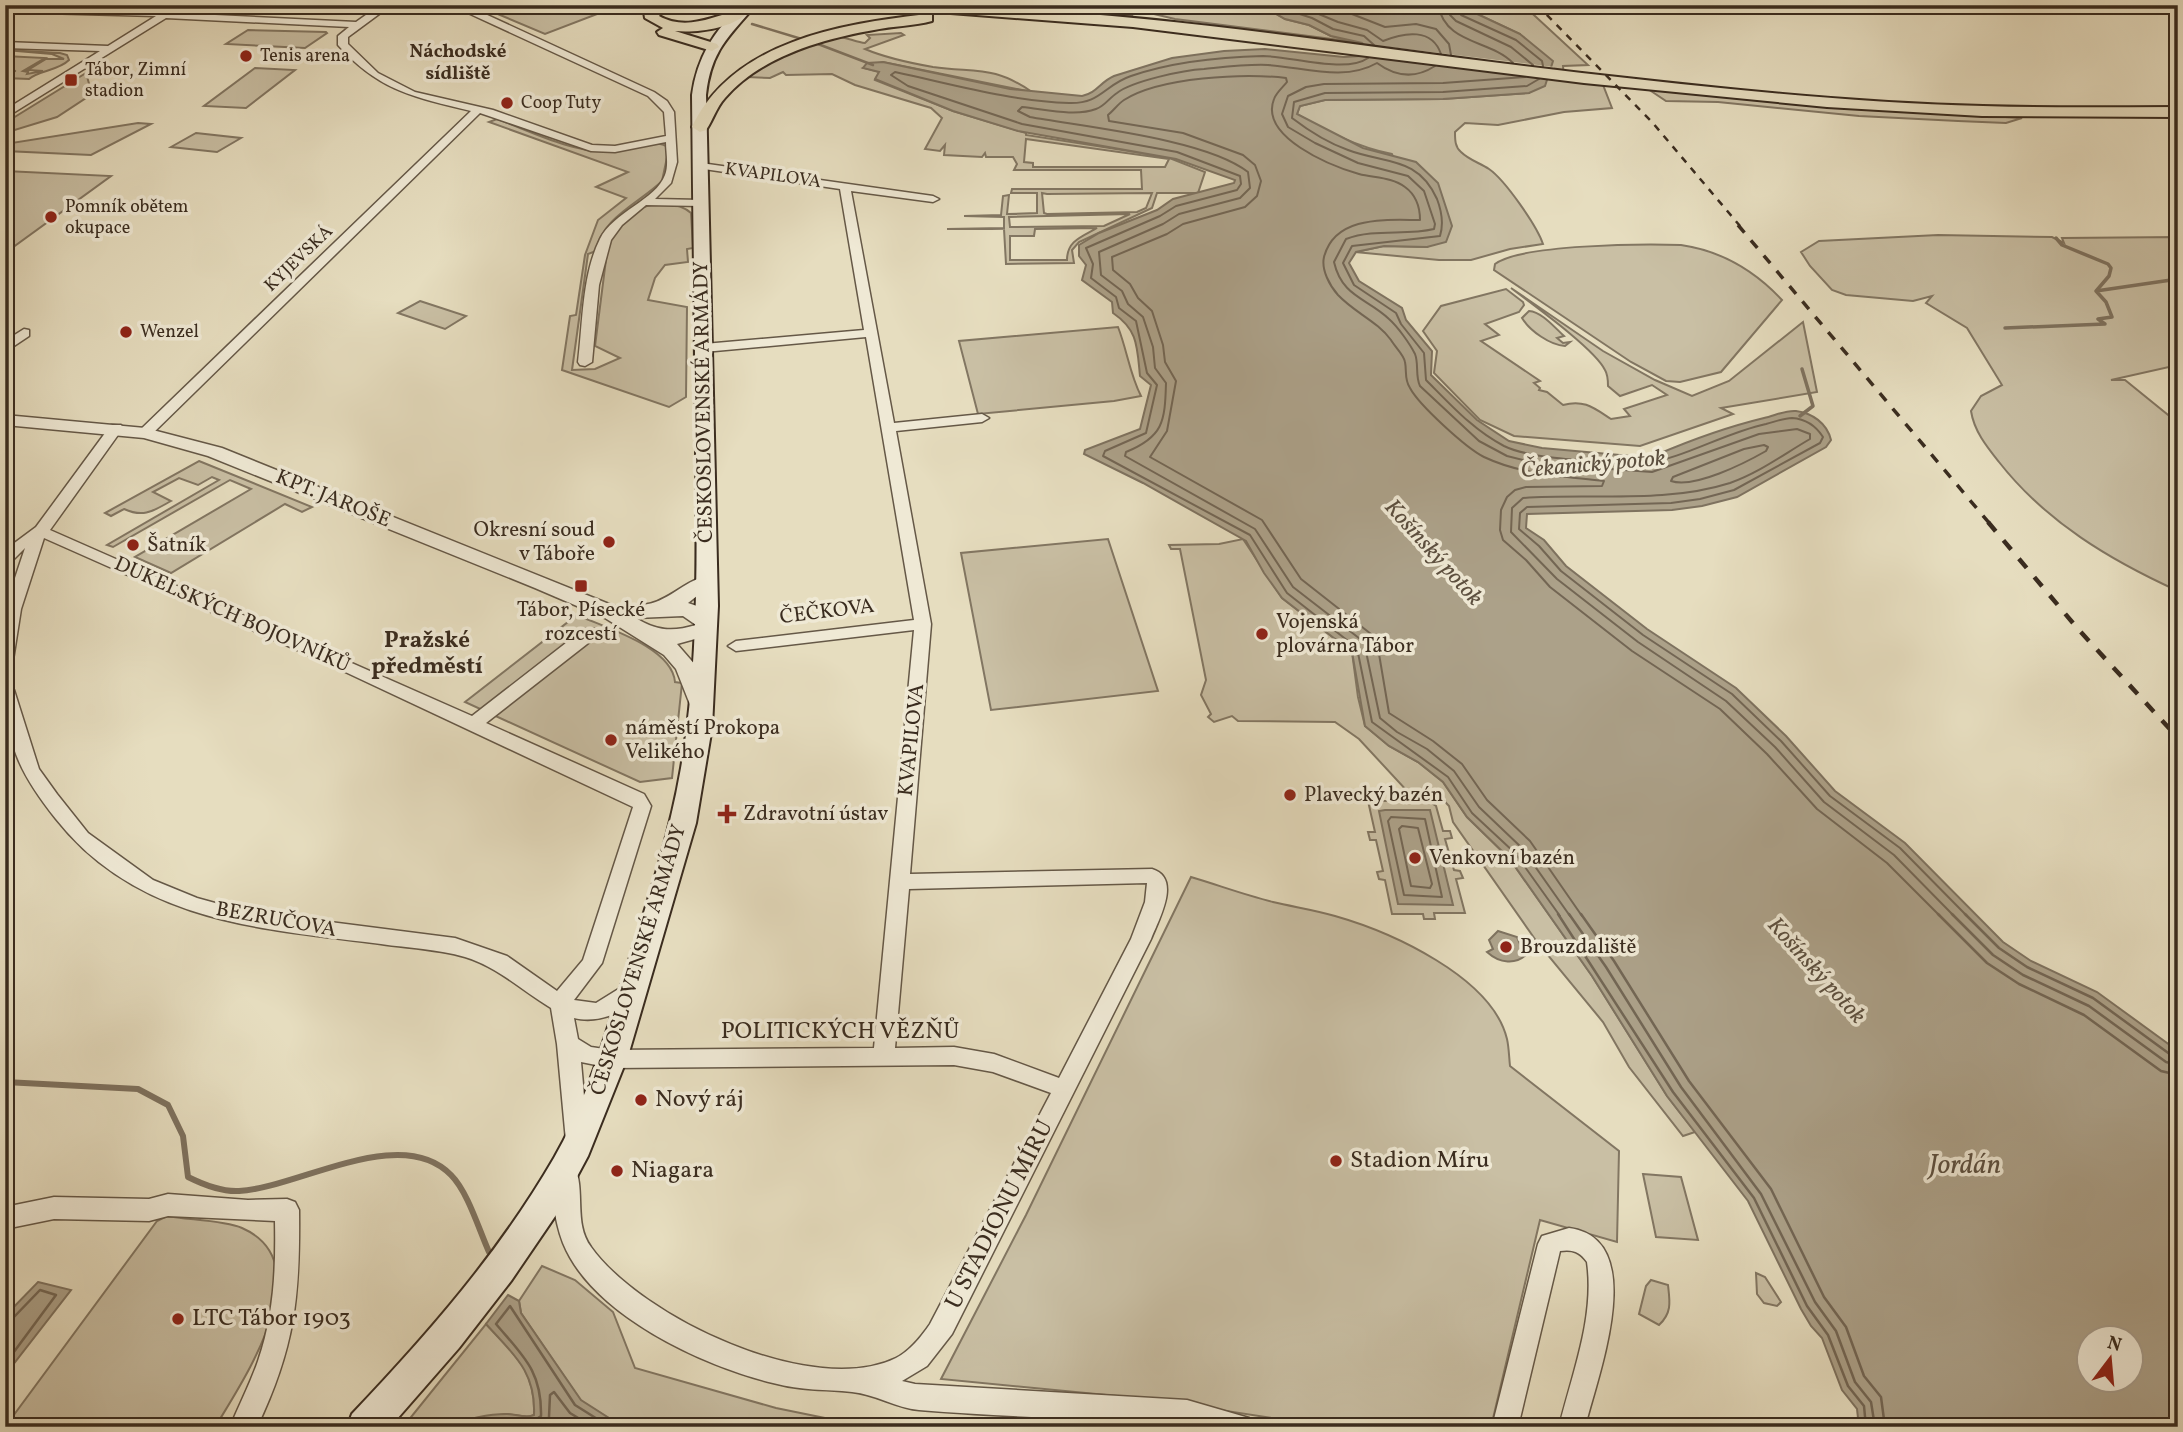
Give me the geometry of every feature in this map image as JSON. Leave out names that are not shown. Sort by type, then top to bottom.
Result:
[{"type":"main road","points":[[636,5],[647,24],[695,44],[712,47],[745,9]]},
{"type":"main road","points":[[660,5],[651,12],[652,18],[674,26],[711,24],[745,9]]},
{"type":"main road","points":[[899,5],[1049,15],[1229,32]]},
{"type":"main road","points":[[954,5],[1283,38],[1753,94],[1919,108],[2178,112]]},
{"type":"main road","points":[[982,5],[1026,5]]},
{"type":"main road","points":[[1103,5],[1146,17],[1229,32]]},
{"type":"main road","points":[[700,127],[713,102],[726,87],[755,67],[818,40],[888,23],[949,16],[1013,15],[1229,32]]},
{"type":"main road","name":"ČESKOSLOVENSKÉ ARMÁDY","points":[[365,1427],[402,1388],[478,1295],[534,1219],[572,1157],[611,1059],[678,843],[694,768],[706,626],[700,127],[701,70],[712,47]]},
{"type":"street","points":[[5,115],[180,5]]},
{"type":"street","points":[[386,5],[344,36],[343,45],[375,75],[411,94],[477,110],[590,148],[615,149],[671,138]]},
{"type":"street","points":[[394,5],[470,10],[651,93],[664,102],[672,116],[671,175],[606,237],[593,297],[585,362]]},
{"type":"street","points":[[5,9],[359,25]]},
{"type":"street","points":[[155,21],[289,26],[306,21]]},
{"type":"street","points":[[5,45],[111,49]]},
{"type":"street","name":"KYJEVSKÁ","points":[[145,433],[477,110]]},
{"type":"street","name":"KVAPILOVA","points":[[701,166],[933,199]]},
{"type":"street","name":"KVAPILOVA","points":[[845,186],[923,624],[884,1055]]},
{"type":"street","points":[[643,202],[701,203]]},
{"type":"street","points":[[5,348],[24,332]]},
{"type":"street","points":[[704,348],[872,333]]},
{"type":"street","points":[[889,428],[982,418]]},
{"type":"street","name":"KPT. JAROŠE","points":[[5,420],[116,428],[215,452],[677,638],[706,626]]},
{"type":"street","points":[[5,660],[13,610],[40,531],[116,428]]},
{"type":"street","points":[[5,559],[17,546],[40,531]]},
{"type":"street","name":"DUKELSKÝCH BOJOVNÍKŮ","points":[[40,531],[637,799],[642,806],[592,963],[560,1002]]},
{"type":"street","points":[[645,623],[706,581]]},
{"type":"street","name":"KPT. JAROŠE","points":[[645,623],[680,658],[701,707]]},
{"type":"street","name":"ČEČKOVA","points":[[736,646],[923,624]]},
{"type":"street","points":[[473,724],[590,633]]},
{"type":"street","name":"BEZRUČOVA","points":[[5,690],[30,770],[50,799],[81,838],[146,886],[192,904],[244,919],[455,946],[481,953],[504,964],[560,1002]]},
{"type":"street","name":"U STADIONU MÍRU","points":[[572,1157],[568,1221],[581,1254],[603,1281],[640,1312],[732,1359],[763,1368],[819,1378],[854,1380],[896,1371],[912,1362],[937,1336],[1141,939],[1156,901],[1157,879],[1152,876],[899,882]]},
{"type":"street","points":[[560,1002],[581,1012],[596,1012],[610,1006],[635,985]]},
{"type":"street","points":[[560,1002],[568,1044],[572,1157]]},
{"type":"street","points":[[568,1044],[587,1055],[611,1059]]},
{"type":"street","name":"POLITICKÝCH VĚZŇŮ","points":[[611,1059],[884,1055],[967,1058],[994,1063],[1064,1089]]},
{"type":"street","points":[[5,1218],[54,1208],[149,1210],[168,1205],[248,1211],[287,1210],[288,1275],[283,1314],[260,1388],[243,1427]]},
{"type":"street","points":[[1505,1427],[1550,1244],[1559,1239],[1578,1240],[1592,1248],[1600,1264],[1599,1312],[1572,1427]]},
{"type":"street","points":[[854,1380],[915,1397],[1187,1413],[1240,1427]]},
{"type":"shaded area","points":[[468,5],[618,6],[545,34],[493,12]]},
{"type":"shaded area","points":[[1038,5],[1098,5],[1133,16],[1023,8]]},
{"type":"shaded area","points":[[1116,5],[1261,5],[1285,19],[1309,25],[1331,36],[1363,43],[1175,19]]},
{"type":"shaded area","points":[[1458,5],[1523,5],[1588,65],[1563,66],[1564,79],[1603,85],[1612,108],[1564,112],[1498,125],[1465,123],[1455,132],[1459,150],[1496,175],[1527,215],[1543,244],[1510,249],[1471,260],[1439,260],[1355,252],[1384,246],[1427,247],[1392,154],[1355,143],[1320,127],[1297,114],[1300,106],[1325,100],[1443,99],[1529,93],[1520,34]]},
{"type":"shaded area","points":[[248,30],[327,33],[305,48],[226,44]]},
{"type":"shaded area","points":[[867,35],[904,35],[865,49],[881,55],[933,67],[995,74],[1032,92],[883,62],[864,68],[880,72],[875,80],[953,111],[1026,135],[1167,157],[1205,172],[1198,193],[1157,193],[1152,208],[1079,242],[1072,250],[1074,263],[1006,264],[1004,229],[947,229],[1004,228],[1004,217],[964,216],[1001,215],[1003,196],[1009,195],[1007,214],[1037,213],[1037,193],[1011,193],[1012,189],[1142,189],[1141,170],[1014,170],[1017,164],[1013,157],[986,157],[985,153],[982,157],[944,155],[945,145],[940,151],[925,149],[942,118],[931,108],[855,85],[832,74],[786,75],[783,72],[770,78],[745,77],[777,59],[817,42],[838,37],[865,43],[870,38]],"holes":[[[1026,139],[1169,159],[1165,167],[1033,167],[1033,163],[1024,162]],[[1042,193],[1152,193],[1146,208],[1137,212],[1044,213]],[[1130,214],[1104,226],[1010,227],[1009,217]],[[1097,228],[1072,244],[1067,260],[1010,260],[1010,236],[1034,236],[1035,229]]]},
{"type":"shaded area","points":[[5,50],[60,53],[67,55],[69,60],[29,79],[5,78],[5,74],[13,74],[5,72],[16,71],[5,70],[5,56],[45,58],[23,71],[28,72],[27,74],[43,71],[28,70],[46,59],[64,59],[52,54]]},
{"type":"shaded area","points":[[255,68],[295,70],[246,108],[204,106]]},
{"type":"shaded area","points":[[86,73],[92,94],[57,117],[5,133],[5,123]]},
{"type":"shaded area","points":[[1645,87],[1839,107],[2022,118],[2006,123],[1958,121],[1859,116],[1718,102],[1666,101]]},
{"type":"shaded area","points":[[497,119],[551,140],[593,151],[656,143],[669,148],[662,181],[614,220],[599,239],[596,251],[588,254],[572,370],[595,369],[620,358],[595,346],[609,236],[644,207],[673,205],[691,213],[693,248],[687,249],[688,262],[665,265],[655,278],[648,300],[687,307],[686,397],[669,407],[562,370],[570,316],[576,315],[585,255],[598,220],[626,198],[596,187],[628,172],[489,122]]},
{"type":"shaded area","points":[[138,123],[151,124],[91,155],[5,151],[5,144]]},
{"type":"shaded area","points":[[196,133],[241,138],[217,152],[171,147]]},
{"type":"shaded area","points":[[5,171],[111,176],[5,253]]},
{"type":"shaded area","points":[[1938,235],[2052,237],[2064,243],[2062,238],[2178,237],[2178,365],[2111,380],[2125,380],[2178,423],[2178,591],[2104,552],[2058,521],[2017,483],[1999,462],[1978,432],[1971,411],[1981,396],[2002,385],[1967,328],[1926,303],[1932,296],[1913,301],[1846,295],[1832,290],[1801,252],[1819,241]]},
{"type":"shaded area","points":[[1613,245],[1681,245],[1710,252],[1737,264],[1761,280],[1782,300],[1721,372],[1680,382],[1666,381],[1631,362],[1494,270],[1495,264],[1509,257],[1530,252]]},
{"type":"shaded area","points":[[1511,288],[1603,351],[1655,380],[1692,396],[1729,381],[1803,322],[1817,392],[1721,408],[1733,414],[1640,446],[1514,436],[1480,420],[1434,373],[1437,351],[1423,331],[1441,306],[1506,289],[1523,302],[1519,312],[1485,324],[1499,335],[1481,341],[1540,381],[1534,383],[1539,390],[1547,392],[1563,405],[1583,404],[1611,419],[1630,416],[1624,409],[1667,395],[1652,385],[1620,396],[1608,386],[1605,370],[1589,351]]},
{"type":"shaded area","points":[[420,301],[466,316],[445,329],[398,313]]},
{"type":"shaded area","points":[[1529,311],[1539,314],[1552,324],[1564,336],[1557,338],[1563,343],[1570,342],[1565,346],[1559,345],[1535,332],[1522,318]]},
{"type":"shaded area","points":[[1118,327],[1141,396],[978,414],[959,341]]},
{"type":"shaded area","points":[[199,461],[312,507],[302,512],[285,504],[171,573],[135,557],[251,489],[230,480],[113,547],[107,545],[219,480],[212,477],[198,485],[179,478],[153,492],[171,501],[153,510],[137,513],[124,509],[111,516],[105,513]]},
{"type":"shaded area","points":[[1108,539],[1158,691],[991,710],[961,553]]},
{"type":"shaded area","name":"Vojenská plovárna Tábor","points":[[1243,539],[1282,598],[1352,652],[1365,726],[1389,746],[1418,762],[1443,782],[1467,817],[1509,858],[1592,976],[1667,1096],[1695,1132],[1683,1136],[1629,1067],[1603,1022],[1537,942],[1453,822],[1449,806],[1435,791],[1408,792],[1359,739],[1335,722],[1238,721],[1232,716],[1214,722],[1208,717],[1211,714],[1201,695],[1206,680],[1180,549],[1171,549],[1169,545],[1219,544]]},
{"type":"shaded area","name":"náměstí Prokopa Velikého","points":[[577,615],[636,640],[650,649],[671,670],[675,682],[682,683],[672,778],[640,782],[465,702]]},
{"type":"shaded area","name":"Venkovní bazén","points":[[1395,796],[1405,796],[1407,800],[1427,800],[1436,806],[1443,831],[1450,831],[1452,838],[1445,839],[1454,870],[1460,871],[1463,878],[1456,879],[1465,913],[1434,913],[1435,919],[1424,919],[1423,914],[1392,914],[1385,880],[1379,879],[1377,872],[1383,871],[1376,840],[1370,840],[1368,832],[1375,832],[1368,801],[1396,801]]},
{"type":"shaded area","name":"Stadion Míru","points":[[1191,877],[1358,923],[1436,960],[1482,996],[1498,1017],[1507,1039],[1510,1066],[1619,1151],[1617,1242],[1540,1220],[1491,1427],[1330,1427],[1148,1399],[941,1379],[1026,1215]]},
{"type":"shaded area","points":[[1643,1174],[1681,1177],[1698,1240],[1656,1237]]},
{"type":"shaded area","name":"LTC Tábor 1903","points":[[167,1216],[242,1228],[265,1245],[276,1267],[277,1293],[270,1321],[258,1351],[217,1424],[209,1423],[206,1427],[5,1427],[157,1221]]},
{"type":"shaded area","points":[[542,1266],[575,1280],[613,1312],[635,1368],[776,1408],[869,1427],[623,1427],[581,1401],[521,1313],[519,1301]]},
{"type":"shaded area","points":[[1756,1273],[1765,1277],[1781,1302],[1777,1306],[1764,1303],[1757,1294]]},
{"type":"shaded area","points":[[1651,1280],[1668,1285],[1668,1312],[1659,1325],[1639,1314],[1646,1286]]},
{"type":"shaded area","points":[[486,1324],[514,1354],[527,1374],[534,1399],[534,1415],[529,1417],[506,1414],[461,1421],[446,1427],[403,1427]]},
{"type":"water","name":"Jordán","points":[[1261,5],[1458,5],[1520,34],[1553,61],[1545,86],[1529,93],[1443,99],[1325,100],[1300,106],[1297,114],[1363,148],[1416,162],[1438,183],[1452,226],[1446,242],[1427,247],[1384,246],[1356,252],[1349,263],[1359,281],[1402,308],[1406,320],[1432,351],[1431,375],[1477,420],[1509,441],[1542,448],[1642,457],[1656,455],[1723,430],[1788,411],[1808,414],[1826,429],[1831,440],[1826,447],[1737,497],[1672,510],[1527,514],[1526,528],[1544,540],[1566,566],[1647,629],[1736,688],[1786,736],[1835,791],[1905,843],[2003,942],[2031,961],[2097,992],[2178,1051],[2178,1427],[1859,1427],[1857,1409],[1842,1390],[1822,1338],[1801,1309],[1748,1201],[1667,1096],[1592,976],[1509,858],[1467,817],[1443,782],[1418,762],[1389,746],[1365,726],[1352,652],[1282,598],[1246,541],[1143,483],[1084,454],[1085,450],[1140,429],[1151,385],[1140,376],[1132,332],[1113,313],[1112,302],[1082,280],[1086,265],[1079,256],[1079,245],[1099,233],[1157,210],[1173,199],[1234,183],[1235,180],[1176,159],[1018,131],[953,111],[875,79],[879,72],[863,68],[867,63],[883,62],[1010,89],[1082,96],[1114,76],[1172,58],[1265,49],[1344,57],[1360,56],[1368,49],[1362,43],[1331,36],[1309,25],[1285,19]]},
{"type":"water","name":"Venkovní bazén","points":[[1430,810],[1453,905],[1398,904],[1379,811]]},
{"type":"water","name":"Brouzdaliště","points":[[1498,931],[1517,937],[1520,950],[1528,953],[1518,960],[1508,962],[1492,956],[1487,952],[1493,949],[1489,940]]},
{"type":"water","points":[[38,1282],[71,1290],[5,1375],[5,1316]]},
{"type":"water","points":[[508,1295],[519,1301],[521,1313],[581,1400],[623,1427],[446,1427],[492,1415],[534,1415],[534,1400],[527,1375],[514,1354],[486,1324]]},
{"type":"pier","points":[[1331,40],[1554,67],[1552,71]]},
{"type":"waterway","points":[[752,24],[805,40]]},
{"type":"waterway","points":[[818,44],[873,65]]},
{"type":"waterway","points":[[2056,238],[2062,245],[2108,264],[2111,268],[2109,276],[2097,290]]},
{"type":"waterway","name":"Čekanický potok","points":[[2005,328],[2105,324],[2098,319],[2112,317],[2106,302],[2096,291],[2178,279]]},
{"type":"waterway","name":"Čekanický potok","points":[[1800,416],[1813,406],[1802,369]]},
{"type":"waterway","points":[[5,1082],[138,1089],[168,1105],[183,1136],[188,1177],[226,1190],[263,1187],[378,1156],[405,1155],[430,1161],[457,1182],[468,1201],[489,1252]]},
{"type":"railway","points":[[1537,5],[1652,122],[1740,226]]},
{"type":"railway","points":[[1738,225],[1990,524]]},
{"type":"railway","points":[[1988,522],[2078,629],[2178,738]]},
{"type":"place","name":"Tenis arena","points":[[246,56]]},
{"type":"place","name":"Tábor, Zimní stadion","points":[[71,80]]},
{"type":"place","name":"Coop Tuty","points":[[507,103]]},
{"type":"place","name":"Pomník obětem okupace","points":[[51,217]]},
{"type":"place","name":"Wenzel","points":[[126,332]]},
{"type":"place","name":"Okresní soud v Táboře","points":[[609,542]]},
{"type":"place","name":"Šatník","points":[[133,545]]},
{"type":"place","name":"Tábor, Písecké rozcestí","points":[[581,586]]},
{"type":"place","name":"Vojenská plovárna Tábor","points":[[1262,634]]},
{"type":"place","name":"náměstí Prokopa Velikého","points":[[611,740]]},
{"type":"place","name":"Plavecký bazén","points":[[1290,795]]},
{"type":"place","name":"Zdravotní ústav","points":[[727,814]]},
{"type":"place","name":"Venkovní bazén","points":[[1415,858]]},
{"type":"place","name":"Brouzdaliště","points":[[1506,947]]},
{"type":"place","name":"Nový ráj","points":[[641,1100]]},
{"type":"place","name":"Stadion Míru","points":[[1336,1161]]},
{"type":"place","name":"Niagara","points":[[617,1171]]},
{"type":"place","name":"LTC Tábor 1903","points":[[178,1319]]},
{"type":"district","name":"Náchodské sídliště","points":[[458,63]]},
{"type":"district","name":"Pražské předměstí","points":[[427,654]]},
{"type":"water label","name":"Košínský potok","points":[[1433,553]]},
{"type":"water label","name":"Košínský potok","points":[[1816,971]]}]
